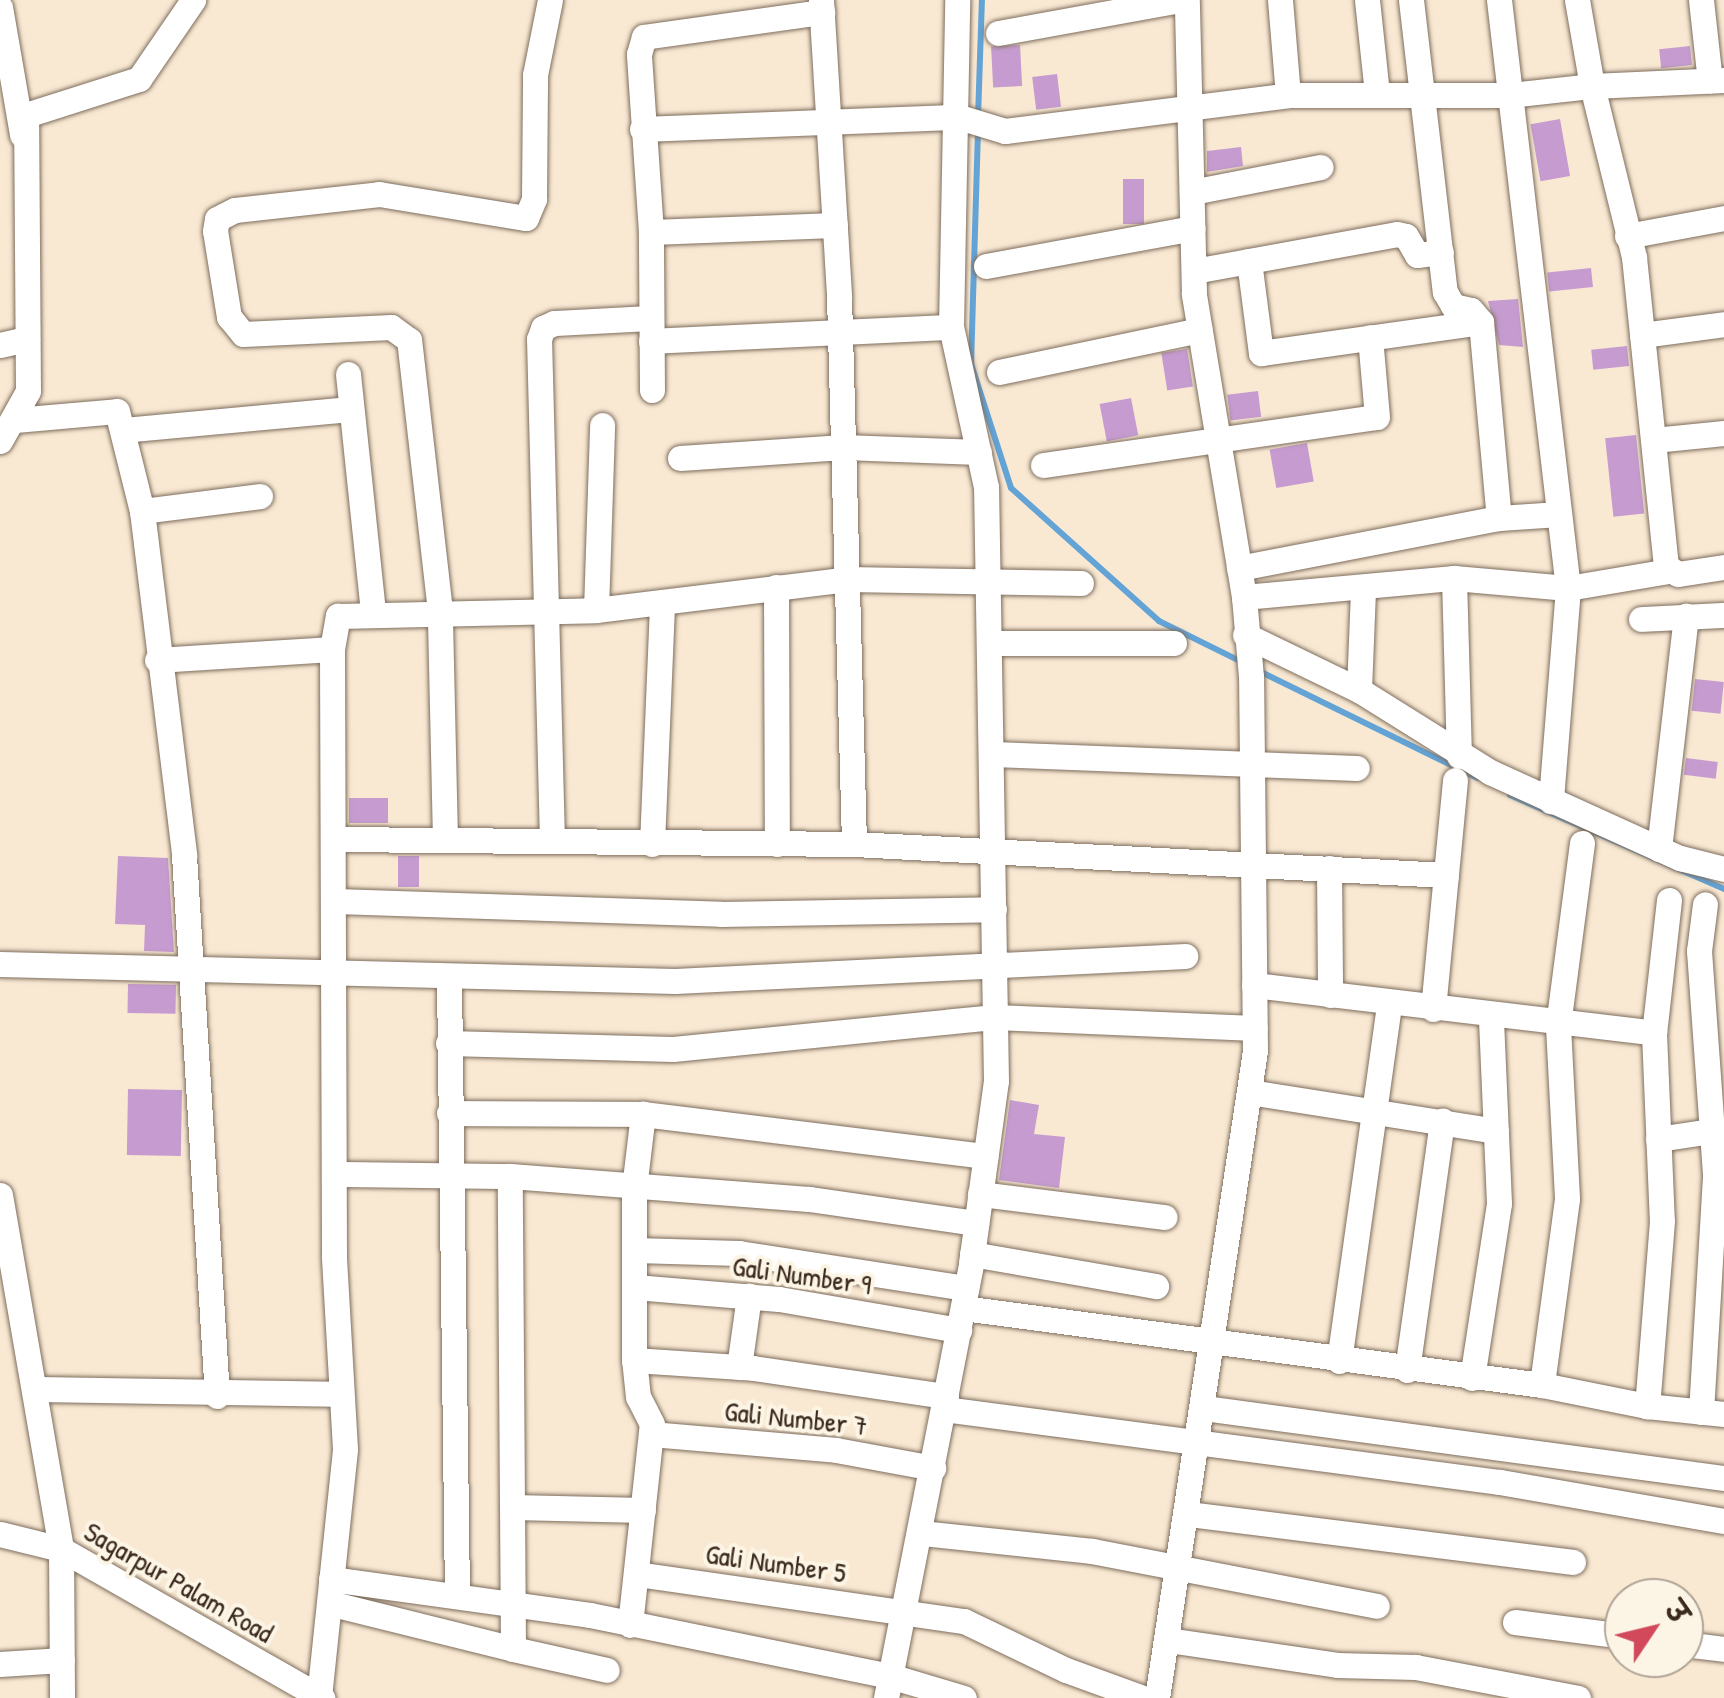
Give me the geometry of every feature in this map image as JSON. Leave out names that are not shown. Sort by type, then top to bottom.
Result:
[{"type":"street","points":[[8,430],[28,391],[27,339],[12,200],[26,115],[139,79],[193,0]]},
{"type":"street","points":[[445,840],[440,611],[409,340],[391,327],[243,334],[228,317],[217,220],[235,210],[379,194],[526,218],[534,199],[535,75],[550,0]]},
{"type":"street","points":[[888,1687],[907,1611],[963,1309],[996,1080],[988,584],[979,452],[950,327],[966,118],[958,0]]},
{"type":"street","points":[[998,33],[1179,0]]},
{"type":"street","points":[[1157,1698],[1214,1345],[1250,1092],[1255,1028],[1251,677],[1244,596],[1216,436],[1194,271],[1186,0]]},
{"type":"street","points":[[1280,0],[1288,95]]},
{"type":"street","points":[[1367,0],[1377,94]]},
{"type":"street","points":[[1411,0],[1448,301],[1481,322]]},
{"type":"street","points":[[1499,0],[1568,588],[1550,801]]},
{"type":"street","points":[[1577,0],[1592,86],[1628,236],[1669,571]]},
{"type":"street","points":[[642,129],[828,119],[966,118],[996,130],[1288,95],[1510,95],[1592,86],[1717,80],[1701,0]]},
{"type":"street","points":[[652,390],[651,232],[639,54],[644,38],[662,30],[821,6],[840,328],[854,844]]},
{"type":"street","points":[[0,8],[22,135]]},
{"type":"street","points":[[1192,192],[1321,167]]},
{"type":"street","points":[[1628,236],[1724,218]]},
{"type":"street","points":[[651,232],[835,225]]},
{"type":"street","points":[[986,266],[1193,228]]},
{"type":"street","points":[[1194,271],[1396,234],[1406,236],[1417,254],[1441,252]]},
{"type":"street","points":[[1250,262],[1261,353],[1481,322]]},
{"type":"street","points":[[1481,322],[1499,518]]},
{"type":"street","points":[[1642,335],[1724,324]]},
{"type":"street","points":[[552,842],[542,328],[950,327]]},
{"type":"street","points":[[999,372],[1200,330]]},
{"type":"street","points":[[1043,466],[1216,436],[1378,417],[1370,337]]},
{"type":"street","points":[[0,345],[27,339]]},
{"type":"street","points":[[348,374],[373,612]]},
{"type":"street","points":[[8,430],[109,408],[117,411],[142,511],[157,660],[184,855],[216,1396]]},
{"type":"street","points":[[123,430],[351,410]]},
{"type":"street","points":[[596,610],[602,425]]},
{"type":"street","points":[[1654,440],[1724,433]]},
{"type":"street","points":[[680,458],[843,447],[979,452]]},
{"type":"street","points":[[142,511],[260,496]]},
{"type":"street","points":[[1239,568],[1499,518],[1559,514]]},
{"type":"street","points":[[1244,596],[1364,590],[1454,578],[1568,588],[1724,566]]},
{"type":"street","points":[[1432,1009],[1457,768],[1454,578]]},
{"type":"street","points":[[320,1698],[345,1450],[338,1394],[335,1174],[332,649],[338,616],[373,612],[596,610],[846,579],[1081,583]]},
{"type":"street","points":[[776,587],[777,844]]},
{"type":"street","points":[[1359,690],[1364,590]]},
{"type":"street","points":[[652,844],[662,602]]},
{"type":"street","points":[[1641,619],[1724,615]]},
{"type":"street","points":[[1659,849],[1686,616]]},
{"type":"street","points":[[990,642],[1174,643]]},
{"type":"street","points":[[1247,642],[1359,690],[1457,768],[1550,801],[1659,849],[1724,869]]},
{"type":"street","points":[[157,660],[332,649]]},
{"type":"street","points":[[992,754],[1357,768]]},
{"type":"street","points":[[336,840],[854,844],[993,856],[1446,875]]},
{"type":"street","points":[[1542,1385],[1567,1199],[1558,1026],[1582,843]]},
{"type":"street","points":[[1329,868],[1330,995]]},
{"type":"street","points":[[1647,1406],[1662,1220],[1654,1033],[1669,900]]},
{"type":"street","points":[[336,901],[721,914],[994,909]]},
{"type":"street","points":[[634,1250],[738,1254],[963,1309],[1214,1345],[1542,1385],[1647,1406],[1712,1413],[1718,1130],[1699,951],[1705,904]]},
{"type":"street","points":[[0,964],[334,977],[675,981],[1184,956]]},
{"type":"street","points":[[449,978],[457,1594]]},
{"type":"street","points":[[1254,984],[1558,1026],[1654,1033]]},
{"type":"street","points":[[1339,1361],[1389,1003]]},
{"type":"street","points":[[448,1042],[673,1049],[995,1017],[1255,1028]]},
{"type":"street","points":[[1472,1378],[1499,1204],[1491,1017]]},
{"type":"street","points":[[1250,1092],[1374,1108],[1496,1131]]},
{"type":"street","points":[[449,1114],[643,1114],[985,1156]]},
{"type":"street","points":[[630,1626],[651,1434],[634,1360],[634,1184],[643,1114]]},
{"type":"street","points":[[1407,1370],[1442,1120]]},
{"type":"street","points":[[1658,1139],[1718,1130]]},
{"type":"street","points":[[335,1174],[510,1176],[634,1184],[976,1223]]},
{"type":"street","points":[[510,1176],[516,1602],[512,1649]]},
{"type":"street","points":[[980,1194],[1165,1217]]},
{"type":"street","points":[[0,1198],[61,1550],[62,1698]]},
{"type":"street","points":[[972,1254],[1156,1286]]},
{"type":"street","name":"Gali Number 9","points":[[636,1287],[963,1309]]},
{"type":"street","points":[[739,1367],[749,1296]]},
{"type":"street","points":[[634,1360],[739,1367],[1198,1444],[1500,1482],[1724,1521]]},
{"type":"street","points":[[34,1390],[216,1396],[338,1394]]},
{"type":"street","points":[[1204,1408],[1724,1478]]},
{"type":"street","name":"Gali Number 7","points":[[651,1434],[836,1450],[934,1468]]},
{"type":"street","points":[[514,1507],[643,1510]]},
{"type":"street","points":[[1188,1514],[1573,1562]]},
{"type":"street","points":[[921,1533],[1092,1551],[1179,1571],[1377,1606]]},
{"type":"street","name":"Sagarpur Palam Road","points":[[0,1534],[61,1550],[281,1687],[320,1698]]},
{"type":"street","name":"Gali Number 5","points":[[637,1574],[964,1621],[1066,1670],[1143,1698]]},
{"type":"street","points":[[330,1591],[457,1594],[516,1602],[888,1687],[964,1698]]},
{"type":"street","points":[[330,1591],[512,1649],[607,1670]]},
{"type":"street","points":[[1515,1622],[1604,1633]]},
{"type":"street","points":[[1168,1640],[1337,1665],[1416,1667],[1578,1698]]},
{"type":"street","points":[[0,1664],[62,1660]]},
{"type":"building","points":[[1020,45],[1022,86],[993,87],[991,47]]},
{"type":"building","points":[[1690,46],[1692,65],[1661,68],[1659,49]]},
{"type":"building","points":[[1057,74],[1061,107],[1036,110],[1032,77]]},
{"type":"building","points":[[1560,119],[1570,176],[1541,181],[1530,124]]},
{"type":"building","points":[[1241,147],[1243,166],[1207,172],[1207,151]]},
{"type":"building","points":[[1123,179],[1144,179],[1144,224],[1123,224]]},
{"type":"building","points":[[1591,268],[1593,287],[1549,291],[1547,273]]},
{"type":"building","points":[[1518,299],[1523,347],[1499,345],[1488,301]]},
{"type":"building","points":[[1627,346],[1629,366],[1593,370],[1591,350]]},
{"type":"building","points":[[1187,349],[1193,387],[1167,391],[1161,353]]},
{"type":"building","points":[[1258,391],[1261,417],[1230,421],[1227,395]]},
{"type":"building","points":[[1131,398],[1138,435],[1107,441],[1100,404]]},
{"type":"building","points":[[1636,435],[1644,514],[1613,517],[1605,438]]},
{"type":"building","points":[[1307,443],[1314,481],[1276,488],[1270,450]]},
{"type":"building","points":[[1695,679],[1724,682],[1720,714],[1692,711]]},
{"type":"building","points":[[1686,758],[1718,762],[1716,779],[1684,775]]},
{"type":"building","points":[[349,798],[388,798],[388,823],[349,823]]},
{"type":"building","points":[[118,856],[168,858],[174,952],[144,951],[145,925],[115,924]]},
{"type":"building","points":[[398,856],[419,856],[419,887],[398,887]]},
{"type":"building","points":[[128,984],[176,985],[175,1014],[127,1013]]},
{"type":"building","points":[[128,1089],[182,1090],[181,1156],[127,1155]]},
{"type":"building","points":[[1010,1100],[1039,1105],[1034,1134],[1065,1137],[1059,1188],[999,1180]]},
{"type":"waterway","points":[[978,118],[982,0]]},
{"type":"waterway","points":[[978,130],[971,364],[1011,488],[1159,621],[1244,663]]},
{"type":"waterway","points":[[1259,671],[1477,778]]},
{"type":"waterway","points":[[1510,795],[1724,889]]}]
